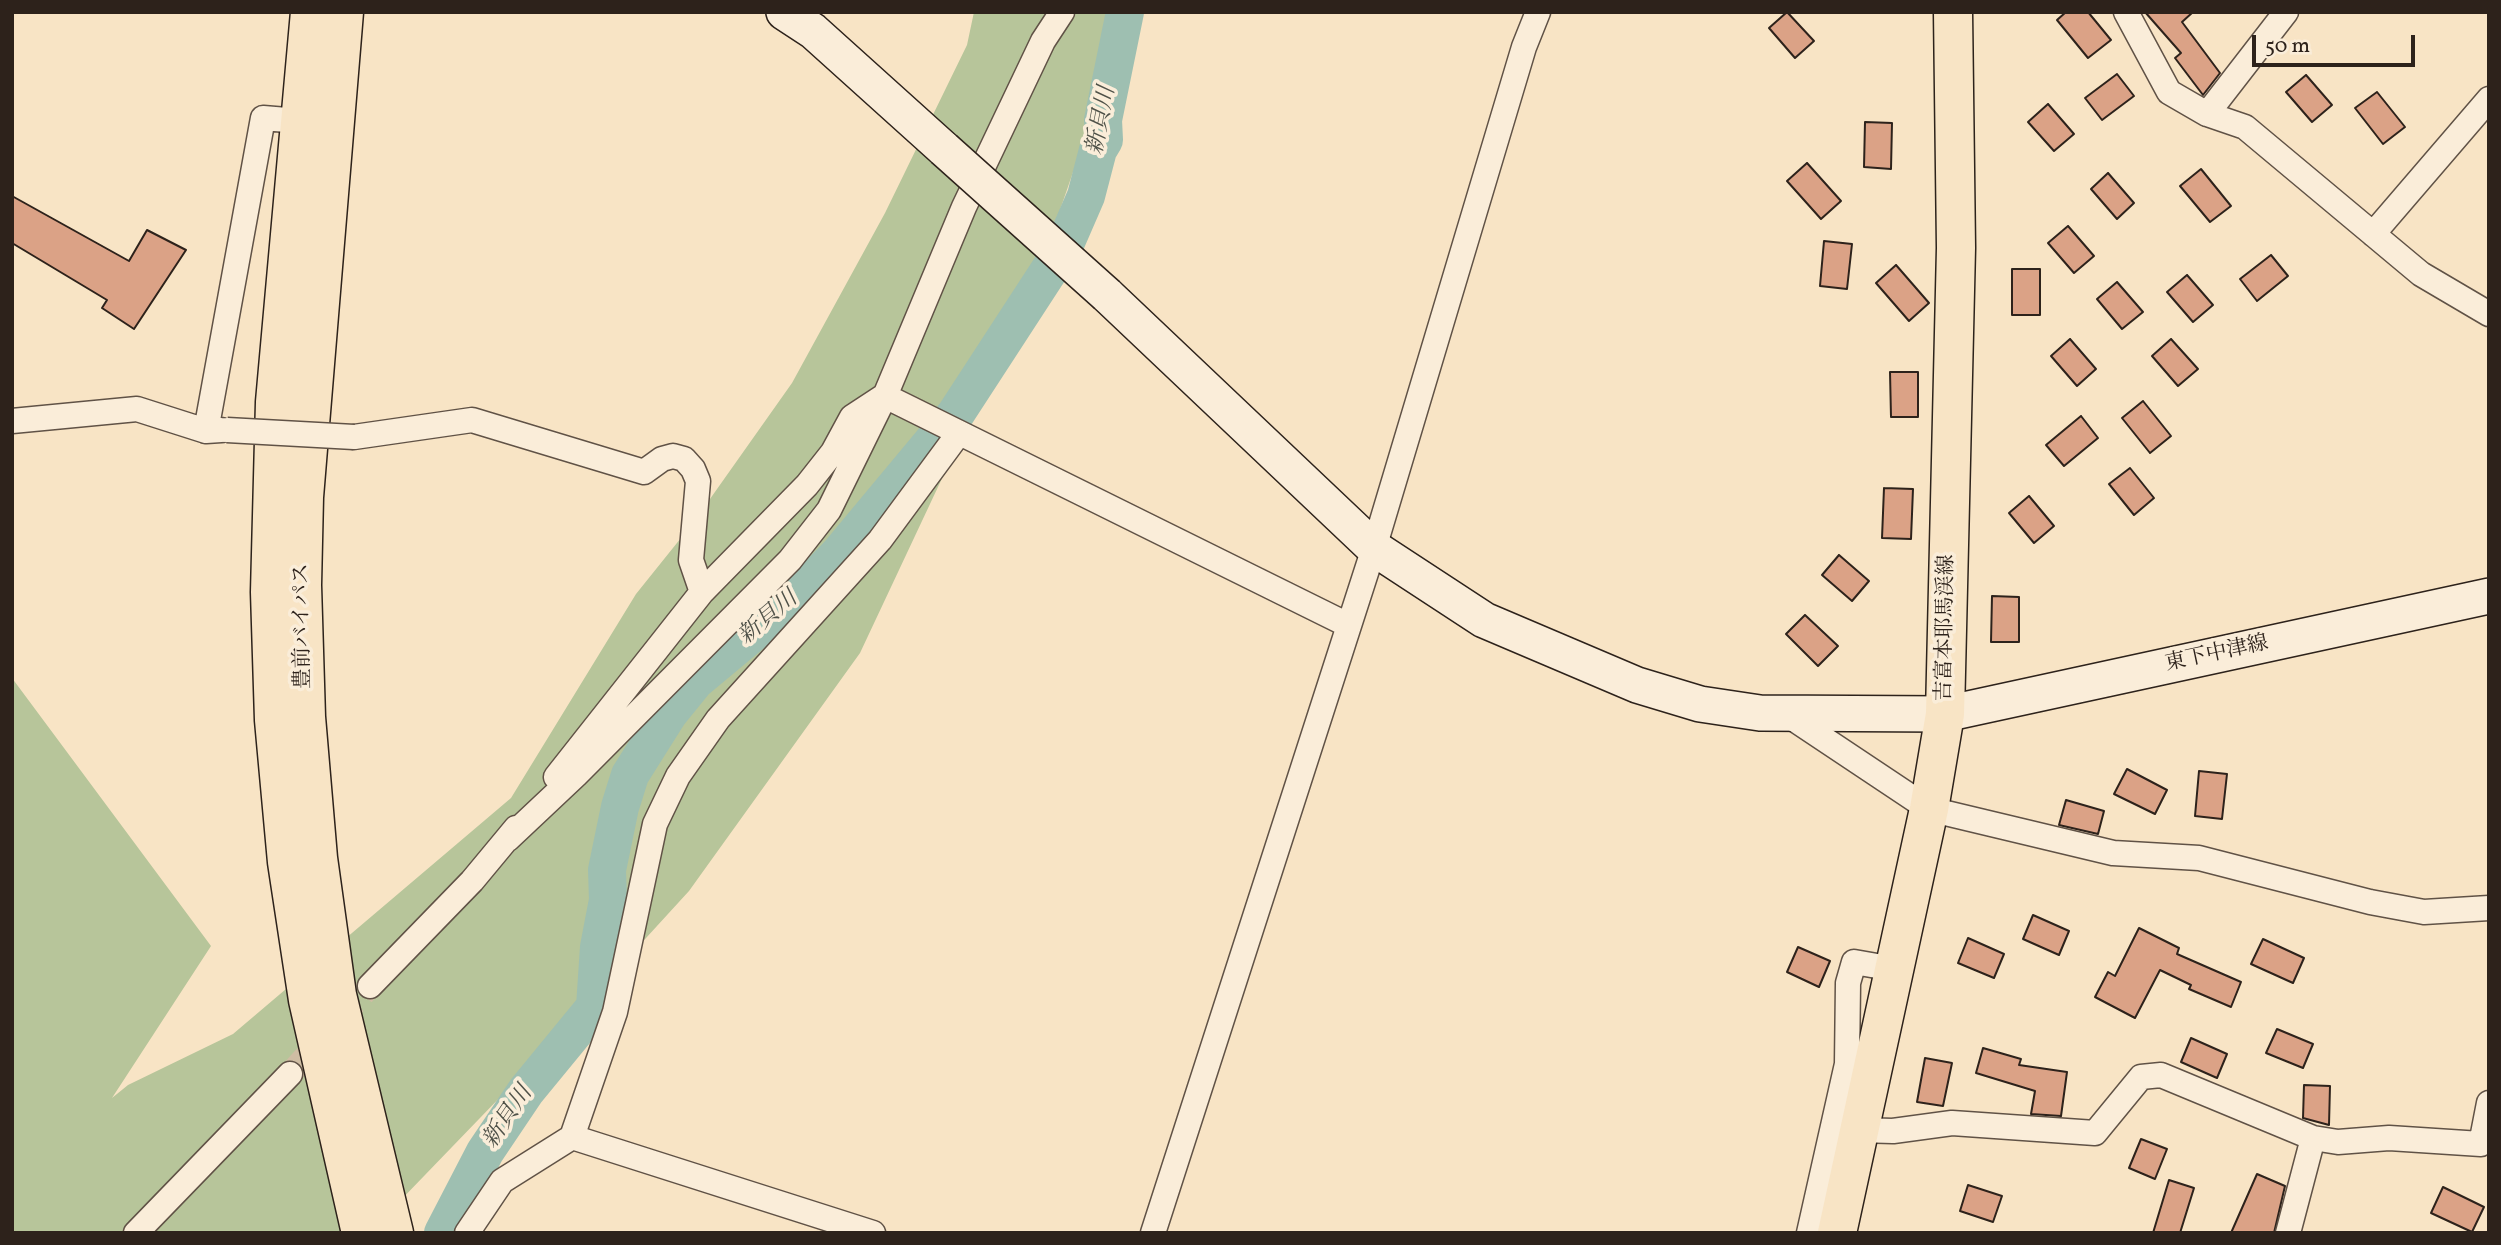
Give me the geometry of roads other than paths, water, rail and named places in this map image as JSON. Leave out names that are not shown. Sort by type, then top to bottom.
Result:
[{"type":"main road","name":"豊前バイパス","points":[[310,12],[275,402],[270,592],[274,720],[287,862],[308,1000],[361,1233]]},
{"type":"main road","name":"豊前バイパス","points":[[344,12],[304,497],[302,585],[306,717],[318,858],[337,995],[394,1233]]},
{"type":"main road","name":"吉富本耶馬渓線","points":[[1837,1233],[1858,1130],[1859,1066],[1894,969],[1929,809],[1945,714],[1956,248],[1953,12]]},
{"type":"street","name":"東下中津線","points":[[784,12],[813,31],[1107,295],[1374,548],[1484,620],[1637,685],[1700,704],[1785,713],[1945,714],[2489,596]]},
{"type":"street","points":[[508,839],[576,775],[790,560],[829,510],[885,396],[964,207],[1043,41],[1062,12]]},
{"type":"street","points":[[1153,1233],[1374,548],[1524,47],[1538,12]]},
{"type":"street","points":[[2126,12],[2169,92],[2207,114],[2245,127],[2421,274],[2489,314]]},
{"type":"street","points":[[2207,114],[2287,12]]},
{"type":"street","points":[[2373,234],[2489,99]]},
{"type":"street","points":[[216,430],[263,118],[299,121]]},
{"type":"street","points":[[885,396],[1348,625]]},
{"type":"street","points":[[370,986],[472,881],[508,839],[702,592],[807,485],[833,452],[852,416],[885,396]]},
{"type":"street","points":[[12,421],[137,409],[216,430],[354,437],[471,420],[644,472],[662,459],[673,456],[684,459],[694,469],[698,481],[691,560],[702,592]]},
{"type":"street","points":[[467,1233],[502,1181],[572,1137],[614,1012],[655,824],[677,776],[718,719],[880,540],[959,433]]},
{"type":"street","points":[[1785,713],[1929,809],[2113,853],[2199,858],[2370,902],[2424,912],[2489,908]]},
{"type":"street","points":[[1809,1233],[1859,1066]]},
{"type":"street","points":[[136,1233],[290,1074]]},
{"type":"street","points":[[1858,1130],[1893,1131],[1952,1123],[2095,1133],[2141,1077],[2161,1075],[2313,1138],[2338,1142],[2389,1138],[2481,1144],[2489,1103]]},
{"type":"street","points":[[572,1137],[873,1233]]},
{"type":"street","points":[[2288,1233],[2313,1138]]},
{"type":"waterway","name":"新貝川","points":[[443,1233],[485,1152],[526,1091],[595,1007],[599,947],[608,900],[607,870],[620,807],[630,775],[669,713],[695,681],[803,591],[840,553],[955,415],[1063,249],[1086,196],[1098,150],[1104,140],[1103,120],[1125,12]]},
{"type":"tunnel","points":[[290,1074],[370,986]]}]
